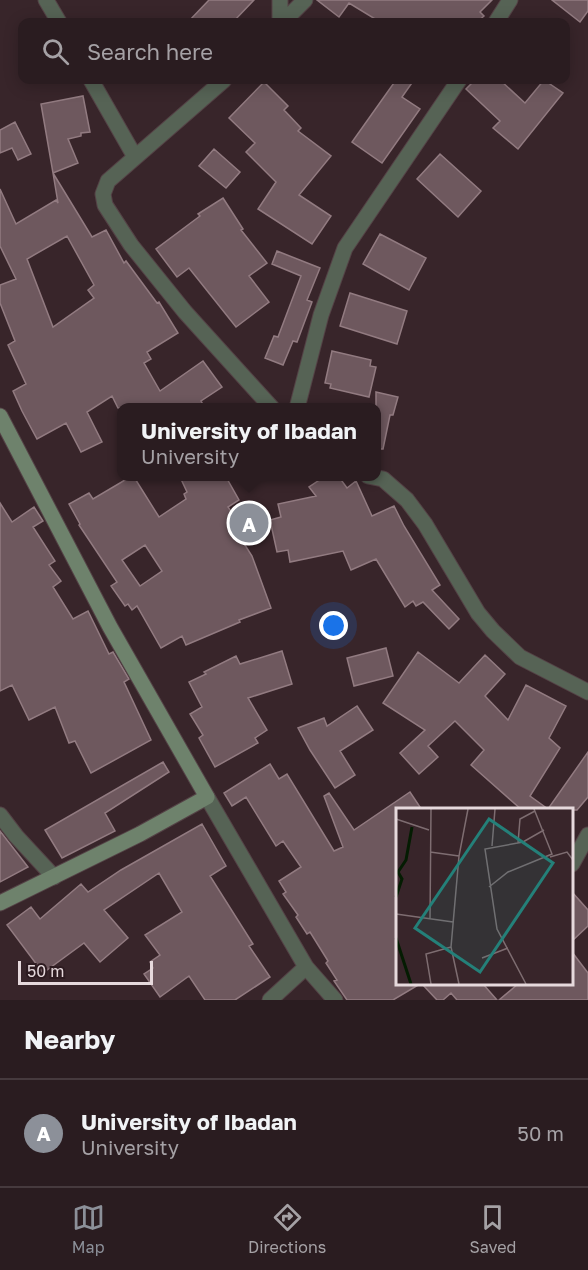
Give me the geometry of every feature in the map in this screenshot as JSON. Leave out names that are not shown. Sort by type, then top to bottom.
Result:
[{"type":"street","points":[[46,0],[57,18]]},
{"type":"street","points":[[280,0],[282,18]]},
{"type":"street","points":[[286,18],[305,0]]},
{"type":"street","points":[[499,18],[510,0]]},
{"type":"street","points":[[93,84],[135,157]]},
{"type":"street","points":[[219,84],[108,181],[102,194],[105,205],[131,245],[178,303],[268,403]]},
{"type":"street","points":[[298,403],[321,315],[345,248],[456,84]]},
{"type":"street","points":[[0,416],[110,627],[207,797],[306,968],[335,1000]]},
{"type":"street","points":[[381,479],[407,500],[436,542],[478,613],[493,631],[520,657],[588,692]]},
{"type":"street","points":[[0,903],[207,797]]},
{"type":"street","points":[[0,815],[54,877]]},
{"type":"street","points":[[573,862],[588,835]]},
{"type":"street","points":[[270,1000],[306,968]]},
{"type":"building","points":[[209,0],[254,0],[237,18],[192,18]]},
{"type":"building","points":[[317,0],[492,0],[480,12],[484,16],[482,18],[373,18],[349,3],[339,17]]},
{"type":"building","points":[[552,0],[588,0],[588,11],[580,22]]},
{"type":"building","points":[[262,84],[266,84],[288,106],[284,110],[301,128],[298,131],[331,156],[299,195],[331,216],[312,244],[258,209],[276,182],[246,152],[255,143],[229,118]]},
{"type":"building","points":[[393,84],[411,84],[402,97],[420,109],[382,163],[352,142]]},
{"type":"building","points":[[471,84],[504,84],[525,103],[541,84],[550,84],[563,93],[518,149],[493,128],[500,121],[466,89]]},
{"type":"building","points":[[83,96],[90,132],[68,139],[78,163],[53,173],[41,104]]},
{"type":"building","points":[[15,122],[31,154],[18,160],[12,148],[0,153],[0,130]]},
{"type":"building","points":[[214,149],[240,172],[226,188],[199,166]]},
{"type":"building","points":[[440,154],[481,191],[458,217],[417,179]]},
{"type":"building","points":[[53,173],[92,237],[106,230],[124,263],[126,261],[157,303],[159,302],[178,333],[147,352],[151,359],[144,363],[160,391],[203,361],[222,387],[201,401],[202,403],[117,403],[117,406],[112,396],[87,412],[102,442],[81,452],[66,423],[37,439],[13,391],[26,384],[8,345],[15,341],[0,303],[0,285],[16,279],[0,246],[0,189],[16,224],[56,200],[58,203]],"holes":[[[67,236],[94,285],[88,290],[94,298],[53,327],[27,259]]]},
{"type":"building","points":[[223,198],[243,229],[241,230],[267,263],[249,276],[269,302],[236,327],[189,268],[177,277],[156,249],[200,216],[198,214]]},
{"type":"building","points":[[380,234],[426,258],[409,290],[363,264]]},
{"type":"building","points":[[277,251],[320,268],[307,300],[312,302],[297,342],[293,341],[283,365],[265,358],[274,336],[278,337],[301,276],[272,264]]},
{"type":"building","points":[[350,293],[407,311],[397,344],[340,326]]},
{"type":"building","points":[[332,351],[371,360],[370,366],[376,367],[369,397],[330,388],[331,384],[325,383]]},
{"type":"building","points":[[376,392],[398,397],[393,415],[390,415],[383,449],[381,449],[381,403],[376,403]]},
{"type":"building","points":[[123,481],[136,481],[159,517],[186,499],[184,494],[187,492],[182,481],[228,481],[239,500],[228,507],[244,530],[238,534],[252,556],[271,608],[186,645],[182,636],[161,648],[137,606],[132,610],[128,604],[125,606],[111,586],[117,582],[79,525],[69,504],[89,493],[93,499]],"holes":[[[145,545],[162,571],[140,586],[122,560]]]},
{"type":"building","points":[[318,481],[342,481],[347,488],[356,481],[372,516],[394,506],[440,585],[432,590],[459,619],[449,629],[423,602],[416,606],[413,601],[405,607],[376,559],[351,570],[343,551],[290,562],[288,550],[277,552],[270,520],[281,517],[278,504],[316,496],[309,487]]},
{"type":"building","points":[[0,503],[12,522],[34,507],[43,521],[33,527],[55,561],[49,565],[61,581],[53,587],[73,619],[88,611],[109,654],[113,652],[129,679],[124,682],[151,740],[91,773],[75,741],[69,743],[55,707],[29,720],[12,685],[0,691]]},
{"type":"building","points":[[386,648],[393,676],[354,686],[347,658]]},
{"type":"building","points":[[282,651],[292,684],[248,698],[267,730],[255,738],[258,743],[215,767],[199,738],[203,735],[190,714],[202,707],[189,682],[236,656],[240,664]]},
{"type":"building","points":[[418,652],[459,683],[485,655],[505,674],[485,696],[508,720],[526,685],[566,706],[549,738],[560,748],[530,796],[547,808],[520,808],[471,765],[484,750],[455,721],[428,746],[438,757],[419,774],[400,753],[425,730],[383,703]]},
{"type":"building","points":[[357,706],[373,730],[340,751],[355,775],[335,788],[298,728],[324,718],[327,726]]},
{"type":"building","points":[[588,752],[588,797],[577,810],[549,808]]},
{"type":"building","points":[[163,762],[169,772],[105,813],[115,831],[62,858],[45,830]]},
{"type":"building","points":[[270,764],[279,779],[287,774],[334,851],[343,847],[324,796],[329,793],[354,830],[410,792],[421,808],[396,808],[396,985],[418,985],[393,1000],[347,1000],[334,981],[337,980],[326,963],[328,961],[310,932],[307,934],[296,917],[298,915],[283,894],[286,892],[279,881],[301,867],[283,841],[276,846],[246,797],[232,806],[224,793]]},
{"type":"building","points":[[202,824],[226,866],[210,876],[253,944],[249,946],[270,977],[235,1000],[205,1000],[189,976],[160,997],[144,974],[153,968],[150,962],[160,955],[145,935],[182,912],[159,873],[104,910],[128,938],[100,962],[84,943],[43,973],[7,925],[31,907],[40,919],[81,884],[88,892],[121,870]]},
{"type":"building","points":[[0,831],[28,867],[0,882]]},
{"type":"building","points":[[573,893],[588,910],[588,926],[573,940]]},
{"type":"building","points":[[573,953],[588,973],[588,1000],[499,1000],[517,985],[573,985]]},
{"type":"building","points":[[423,985],[484,985],[497,1000],[457,1000],[451,993],[443,1000],[437,1000]]},
{"type":"place","name":"University of Ibadan","points":[[249,523]]}]
